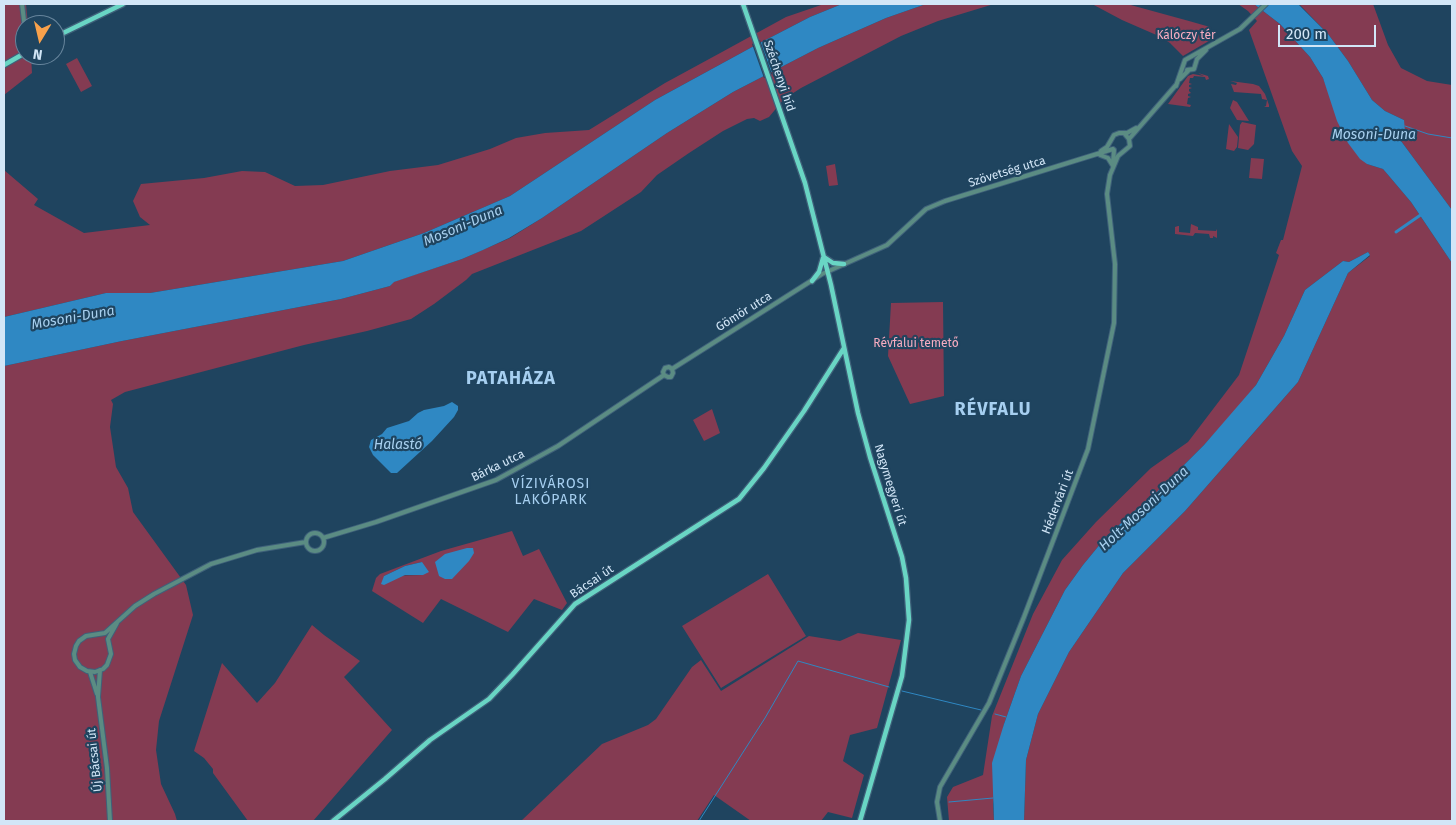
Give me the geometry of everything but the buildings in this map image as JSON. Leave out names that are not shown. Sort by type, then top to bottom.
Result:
[{"type":"main road","points":[[65,32],[123,4]]},
{"type":"main road","name":"Széchenyi híd","points":[[742,4],[796,154]]},
{"type":"main road","points":[[4,65],[15,59]]},
{"type":"main road","name":"Nagymegyeri út","points":[[796,154],[824,255],[870,457],[902,557],[910,615],[908,644],[902,676],[860,821]]},
{"type":"main road","points":[[824,255],[832,264],[844,264]]},
{"type":"main road","points":[[812,281],[819,272],[824,255]]},
{"type":"main road","name":"Bácsai út","points":[[333,821],[430,740],[489,699],[575,604],[740,499],[757,478],[844,348]]},
{"type":"street","points":[[1176,86],[1184,62],[1246,24],[1266,4]]},
{"type":"street","points":[[1138,127],[1124,134],[1114,135],[1110,142],[1114,150],[1122,152],[1128,148],[1129,139],[1138,127],[1189,70],[1194,68],[1198,58],[1211,45]]},
{"type":"street","points":[[1188,59],[1194,60],[1196,63]]},
{"type":"street","points":[[1184,66],[1189,70]]},
{"type":"street","points":[[1124,134],[1129,139]]},
{"type":"street","name":"Szövetség utca","points":[[1096,155],[1108,147],[1110,142]]},
{"type":"street","name":"Szövetség utca","points":[[892,241],[926,209],[944,201],[1114,150]]},
{"type":"street","name":"Hédervári út","points":[[940,821],[937,802],[940,788],[989,704],[1088,448],[1114,323],[1114,264],[1106,194],[1114,150]]},
{"type":"street","name":"Hédervári út","points":[[1112,167],[1122,152]]},
{"type":"street","points":[[1096,155],[1108,158],[1112,167]]},
{"type":"street","name":"Gömör utca","points":[[672,369],[827,272],[892,241]]},
{"type":"street","points":[[669,367],[672,369],[673,373],[671,376],[664,375],[665,368],[669,367]]},
{"type":"street","name":"Bárka utca","points":[[323,538],[376,522],[496,480],[558,446],[664,375]]},
{"type":"street","points":[[312,533],[320,534],[323,538],[323,546],[316,550],[308,548],[306,542],[307,537],[312,533]]},
{"type":"street","points":[[117,623],[135,606],[149,597],[211,564],[257,550],[306,542]]},
{"type":"street","name":"Új Bácsai út","points":[[110,821],[107,768],[98,697],[90,672],[78,665],[75,660],[74,651],[81,639],[86,636],[106,633],[117,623]]},
{"type":"street","name":"Új Bácsai út","points":[[98,697],[100,670],[110,660],[111,651],[108,639],[117,623]]},
{"type":"street","points":[[95,635],[102,638],[109,645]]},
{"type":"street","points":[[90,672],[100,670]]},
{"type":"green space","points":[[4,4],[26,4],[27,15],[15,15],[15,65],[32,65],[32,73],[4,95]]},
{"type":"green space","points":[[824,4],[842,4],[810,17],[655,100],[510,196],[424,233],[343,261],[150,293],[106,293],[4,317],[4,170],[38,199],[34,205],[84,233],[150,225],[140,217],[133,201],[141,184],[204,178],[242,171],[265,172],[295,186],[323,185],[390,171],[438,165],[490,149],[516,138],[545,133],[589,130],[665,83],[786,17]]},
{"type":"green space","points":[[926,4],[994,4],[938,21],[901,36],[801,88],[784,99],[769,117],[760,121],[754,118],[747,119],[723,131],[657,175],[641,192],[581,231],[472,274],[434,304],[411,319],[125,392],[111,400],[113,404],[110,427],[116,467],[128,488],[133,512],[186,585],[193,615],[159,721],[156,750],[161,784],[177,821],[4,821],[4,366],[122,341],[341,299],[390,286],[393,282],[462,259],[510,238],[667,133],[733,92],[818,48],[886,18]]},
{"type":"green space","name":"Kálóczy tér","points":[[1092,4],[1127,4],[1189,21],[1210,27],[1214,38],[1183,56],[1161,37]]},
{"type":"green space","points":[[1238,4],[1254,4],[1280,24],[1310,57],[1323,78],[1331,99],[1367,164],[1383,169],[1411,202],[1452,263],[1452,821],[1024,821],[1026,760],[1038,714],[1069,652],[1123,573],[1185,511],[1298,382],[1348,273],[1370,256],[1368,252],[1349,262],[1343,261],[1305,290],[1284,336],[1256,385],[1204,445],[1149,500],[1106,537],[1083,565],[1065,590],[1021,676],[1004,724],[993,804],[994,821],[949,821],[947,797],[953,787],[983,775],[992,716],[1033,614],[1062,560],[1096,522],[1151,468],[1188,442],[1239,375],[1279,255],[1276,253],[1281,240],[1283,240],[1302,166],[1292,151],[1249,30],[1257,21]]},
{"type":"green space","points":[[1299,4],[1373,4],[1388,45],[1401,68],[1427,81],[1452,85],[1452,210],[1401,141],[1404,120],[1385,111],[1372,100],[1348,61],[1328,34]]},
{"type":"green space","points":[[77,58],[92,86],[81,92],[66,64]]},
{"type":"green space","points":[[1198,73],[1208,76],[1209,79],[1206,80],[1205,77],[1194,76],[1190,78],[1189,83],[1192,84],[1189,87],[1192,88],[1189,89],[1191,93],[1188,96],[1191,97],[1188,98],[1187,104],[1191,105],[1190,107],[1168,104],[1188,76],[1193,74],[1204,76]]},
{"type":"green space","points":[[1230,81],[1259,86],[1265,94],[1269,105],[1269,107],[1264,107],[1267,100],[1262,99],[1261,94],[1234,92],[1231,84],[1236,85],[1237,83]]},
{"type":"green space","points":[[1233,100],[1237,102],[1249,121],[1237,120],[1230,108]]},
{"type":"green space","points":[[1242,122],[1256,125],[1254,144],[1248,150],[1238,148],[1240,125]]},
{"type":"green space","points":[[1229,124],[1238,137],[1237,147],[1234,151],[1226,149]]},
{"type":"green space","points":[[1251,158],[1264,159],[1262,179],[1249,178]]},
{"type":"green space","points":[[835,164],[838,185],[829,186],[826,166]]},
{"type":"green space","points":[[1191,224],[1198,227],[1198,230],[1216,231],[1217,229],[1217,238],[1213,236],[1213,238],[1210,238],[1209,234],[1195,233],[1193,236],[1175,234],[1175,227],[1178,226],[1179,232],[1190,233]]},
{"type":"green space","name":"Révfalui temető","points":[[943,302],[944,396],[910,404],[888,356],[891,303]]},
{"type":"green space","points":[[712,409],[720,433],[704,441],[693,420]]},
{"type":"green space","points":[[512,531],[523,556],[539,549],[567,603],[562,610],[534,599],[508,632],[441,599],[423,623],[372,591],[376,578],[380,574],[441,551]],"holes":[[[422,562],[422,575],[384,576],[405,566]]]},
{"type":"green space","points":[[768,574],[806,636],[721,688],[682,626]]},
{"type":"green space","points":[[312,625],[360,661],[344,677],[392,730],[313,821],[248,821],[213,773],[213,769],[204,758],[194,751],[222,663],[257,703],[275,683]]},
{"type":"green space","points":[[858,633],[901,640],[877,728],[850,735],[843,761],[864,775],[852,818],[828,812],[821,821],[751,821],[714,795],[697,821],[521,821],[602,744],[648,725],[656,719],[692,667],[701,660],[721,691],[809,636],[840,641]]},
{"type":"water","points":[[842,4],[926,4],[886,18],[818,48],[733,92],[667,133],[542,218],[509,238],[462,259],[394,282],[390,286],[341,299],[122,341],[4,366],[4,317],[106,293],[150,293],[343,261],[424,233],[510,196],[655,100],[810,17]]},
{"type":"water","name":"Mosoni-Duna","points":[[1254,4],[1298,4],[1328,34],[1348,61],[1372,100],[1385,111],[1404,120],[1405,131],[1401,133],[1401,141],[1452,210],[1452,263],[1411,202],[1383,169],[1367,164],[1360,159],[1348,143],[1337,121],[1323,78],[1310,57],[1280,24]]},
{"type":"water","points":[[1368,252],[1370,255],[1348,273],[1298,382],[1185,511],[1123,573],[1069,652],[1038,714],[1026,760],[1024,821],[994,821],[992,763],[1021,676],[1065,590],[1106,537],[1149,500],[1204,445],[1256,385],[1284,336],[1305,290],[1343,261],[1349,262]]},
{"type":"water","name":"Halastó","points":[[452,402],[458,406],[454,417],[432,441],[397,473],[391,473],[373,455],[369,447],[371,440],[382,434],[387,428],[409,421],[424,410],[444,406]]},
{"type":"water","points":[[473,548],[474,553],[452,579],[445,579],[439,576],[435,562],[445,554]]},
{"type":"water","points":[[422,562],[429,572],[423,575],[405,575],[384,585],[381,584],[384,576],[405,566]]},
{"type":"pier","points":[[760,40],[772,74],[764,78],[752,44]]},
{"type":"waterway","points":[[1405,126],[1428,134],[1452,138]]},
{"type":"waterway","name":"Holt-Mosoni-Duna","points":[[1396,232],[1422,214]]},
{"type":"waterway","points":[[699,821],[765,718],[798,661],[889,687]]},
{"type":"waterway","points":[[902,691],[981,710]]},
{"type":"waterway","points":[[995,714],[1006,717]]},
{"type":"waterway","points":[[949,802],[993,798]]},
{"type":"district","name":"PATAHÁZA","points":[[511,379]]},
{"type":"district","name":"RÉVFALU","points":[[993,410]]},
{"type":"district","name":"VÍZIVÁROSI LAKÓPARK","points":[[551,492]]}]
